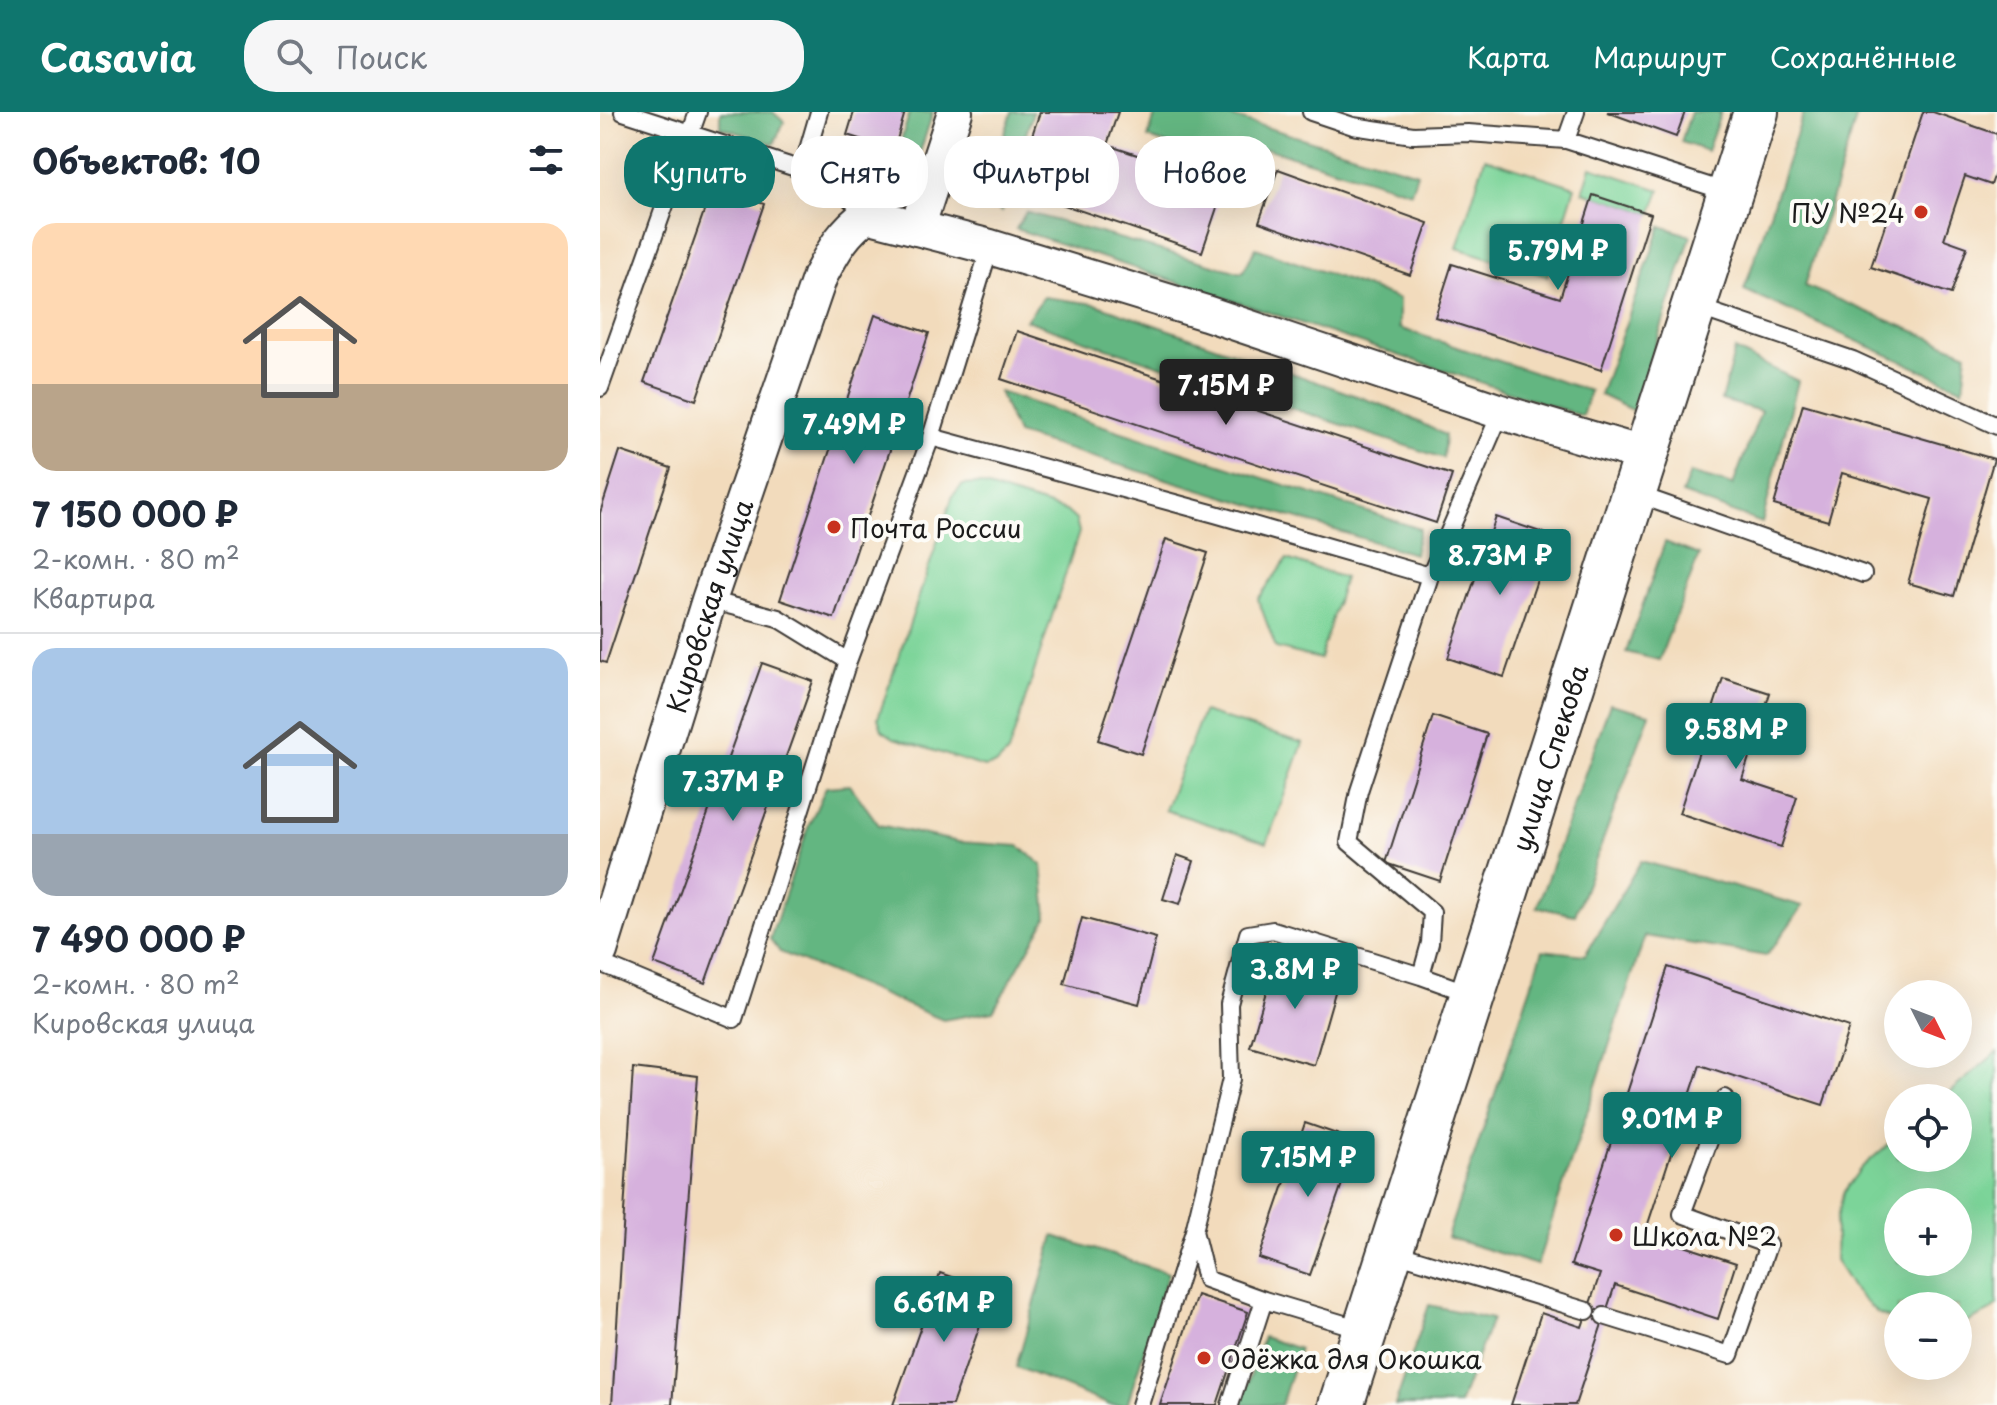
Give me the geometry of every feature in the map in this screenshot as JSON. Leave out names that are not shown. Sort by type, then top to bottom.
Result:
[{"type":"main road","name":"улица Спекова","points":[[1341,1405],[1756,112]]},
{"type":"street","points":[[917,228],[955,112]]},
{"type":"street","points":[[867,215],[990,247],[1206,313],[1501,412],[1640,474]]},
{"type":"street","name":"Кировская улица","points":[[600,951],[709,600],[820,276],[836,245],[851,227],[867,215]]},
{"type":"lane","points":[[623,112],[791,166]]},
{"type":"lane","points":[[600,388],[698,112]]},
{"type":"lane","points":[[812,136],[819,112]]},
{"type":"lane","points":[[1311,112],[1353,126],[1413,135],[1468,133],[1566,140],[1730,193]]},
{"type":"lane","points":[[1566,140],[1576,112]]},
{"type":"lane","points":[[860,208],[867,215]]},
{"type":"lane","points":[[600,963],[734,1019],[848,661],[931,437],[990,247]]},
{"type":"lane","points":[[1694,306],[1853,360],[1997,426]]},
{"type":"lane","points":[[1421,976],[1430,943],[1432,912],[1349,842],[1359,791],[1430,576],[1501,412]]},
{"type":"lane","points":[[931,437],[1430,576]]},
{"type":"lane","points":[[1640,474],[1863,574]]},
{"type":"lane","points":[[709,600],[778,618],[848,661]]},
{"type":"lane","points":[[1140,1405],[1194,1231],[1231,1079],[1229,1004],[1248,934],[1273,930],[1473,994]]},
{"type":"lane","points":[[1604,1316],[1730,1355],[1768,1245],[1682,1214],[1725,1098]]},
{"type":"lane","points":[[1194,1231],[1206,1279],[1365,1330]]},
{"type":"lane","points":[[1390,1251],[1587,1311]]},
{"type":"lane","points":[[1230,1405],[1264,1300]]},
{"type":"green space","points":[[720,112],[773,112],[784,122],[775,142],[775,136],[749,136],[720,127]]},
{"type":"green space","points":[[910,112],[933,112],[925,136],[902,136]]},
{"type":"green space","points":[[1012,112],[1033,112],[1025,136],[1004,136]]},
{"type":"green space","points":[[1156,112],[1216,112],[1417,173],[1411,192],[1275,151],[1275,136],[1149,136]]},
{"type":"green space","points":[[1691,112],[1721,112],[1707,151],[1681,142]]},
{"type":"green space","points":[[1804,112],[1858,112],[1805,286],[1967,353],[1963,389],[1744,290]]},
{"type":"green space","points":[[1485,158],[1575,187],[1547,276],[1457,248]]},
{"type":"green space","points":[[1591,167],[1660,190],[1651,214],[1583,192]]},
{"type":"green space","points":[[1026,212],[1242,273],[1256,248],[1399,299],[1399,328],[1590,391],[1582,416],[1016,229]]},
{"type":"green space","points":[[1661,226],[1691,236],[1634,411],[1600,395]]},
{"type":"green space","points":[[1044,297],[1095,304],[1391,408],[1445,435],[1443,458],[1026,320]]},
{"type":"green space","points":[[1735,350],[1798,381],[1762,523],[1682,494],[1690,473],[1733,485],[1761,411],[1721,400]]},
{"type":"green space","points":[[999,392],[1420,529],[1414,554],[1017,434]]},
{"type":"green space","points":[[978,484],[1066,511],[1076,520],[1079,532],[1008,753],[997,764],[984,767],[894,738],[882,730],[878,718],[953,495],[963,485]]},
{"type":"green space","points":[[1665,542],[1699,555],[1659,660],[1626,652]]},
{"type":"green space","points":[[1287,559],[1344,578],[1320,659],[1276,648],[1258,599]]},
{"type":"green space","points":[[1610,704],[1650,714],[1575,915],[1537,907]]},
{"type":"green space","points":[[1203,712],[1303,743],[1267,843],[1165,810]]},
{"type":"green space","points":[[850,785],[879,825],[959,842],[1019,846],[1042,865],[1047,917],[993,1011],[943,1020],[780,952],[770,939],[809,825],[826,787]]},
{"type":"green space","points":[[1641,861],[1803,906],[1766,956],[1645,936],[1537,1265],[1447,1237],[1543,950],[1585,955]]},
{"type":"green space","points":[[1997,1052],[1997,1305],[1972,1320],[1972,1292],[1884,1292],[1884,1316],[1853,1289],[1835,1260],[1836,1223],[1843,1193],[1861,1168],[1884,1148],[1884,1172],[1972,1172],[1972,1084],[1959,1084]]},
{"type":"green space","points":[[1054,1236],[1168,1273],[1127,1405],[1110,1405],[1016,1367]]},
{"type":"green space","points":[[1429,1305],[1492,1319],[1459,1405],[1395,1405]]},
{"type":"green space","points":[[1263,1337],[1299,1349],[1281,1405],[1241,1405]]},
{"type":"building","points":[[854,112],[905,112],[898,136],[847,135]]},
{"type":"building","points":[[1040,112],[1118,112],[1110,136],[1032,136]]},
{"type":"building","points":[[1607,112],[1685,112],[1676,137]]},
{"type":"building","name":"ПУ №24","points":[[1923,112],[1933,112],[1997,134],[1997,168],[1991,185],[1965,176],[1944,239],[1967,247],[1951,294],[1871,267]]},
{"type":"building","points":[[1119,149],[1135,154],[1135,208],[1217,208],[1202,252],[1073,208],[1119,208]]},
{"type":"building","points":[[1278,169],[1428,223],[1410,275],[1259,222],[1264,208],[1275,208]]},
{"type":"building","points":[[1593,195],[1651,214],[1601,370],[1435,317],[1452,264],[1560,298]]},
{"type":"building","points":[[705,208],[763,208],[696,400],[644,382]]},
{"type":"building","points":[[875,315],[929,333],[834,618],[780,600]]},
{"type":"building","points":[[1017,331],[1452,475],[1436,523],[1001,379]]},
{"type":"building","points":[[1803,404],[1994,459],[1954,596],[1908,583],[1932,499],[1842,473],[1828,521],[1774,505]]},
{"type":"building","points":[[620,451],[671,468],[606,663],[600,661],[600,513]]},
{"type":"building","points":[[1496,517],[1552,536],[1504,677],[1448,658]]},
{"type":"building","points":[[1166,539],[1208,553],[1141,754],[1098,740]]},
{"type":"building","points":[[762,663],[813,681],[705,983],[654,964]]},
{"type":"building","points":[[1723,678],[1770,693],[1742,779],[1797,797],[1781,847],[1679,813]]},
{"type":"building","points":[[1433,716],[1487,734],[1440,881],[1386,863]]},
{"type":"building","points":[[1177,855],[1194,861],[1180,904],[1163,899]]},
{"type":"building","points":[[1082,918],[1156,938],[1139,1004],[1064,984]]},
{"type":"building","points":[[1276,957],[1340,975],[1314,1065],[1250,1047]]},
{"type":"building","points":[[1668,967],[1849,1027],[1823,1105],[1700,1065],[1645,1233],[1736,1263],[1718,1319],[1615,1285],[1575,1405],[1511,1405],[1541,1313],[1582,1327],[1600,1274],[1571,1265]]},
{"type":"building","points":[[633,1068],[698,1076],[672,1405],[612,1405]]},
{"type":"building","points":[[1305,1123],[1357,1141],[1310,1275],[1259,1258]]},
{"type":"building","points":[[940,1273],[992,1291],[952,1405],[893,1405]]},
{"type":"building","name":"Одёжка для Окошка","points":[[1197,1295],[1248,1312],[1217,1405],[1160,1405]]},
{"type":"place","name":"ПУ №24","points":[[1921,212]]},
{"type":"place","name":"Почта России","points":[[834,527]]},
{"type":"place","name":"Школа №2","points":[[1616,1235]]},
{"type":"place","name":"Одёжка для Окошка","points":[[1204,1358]]}]
